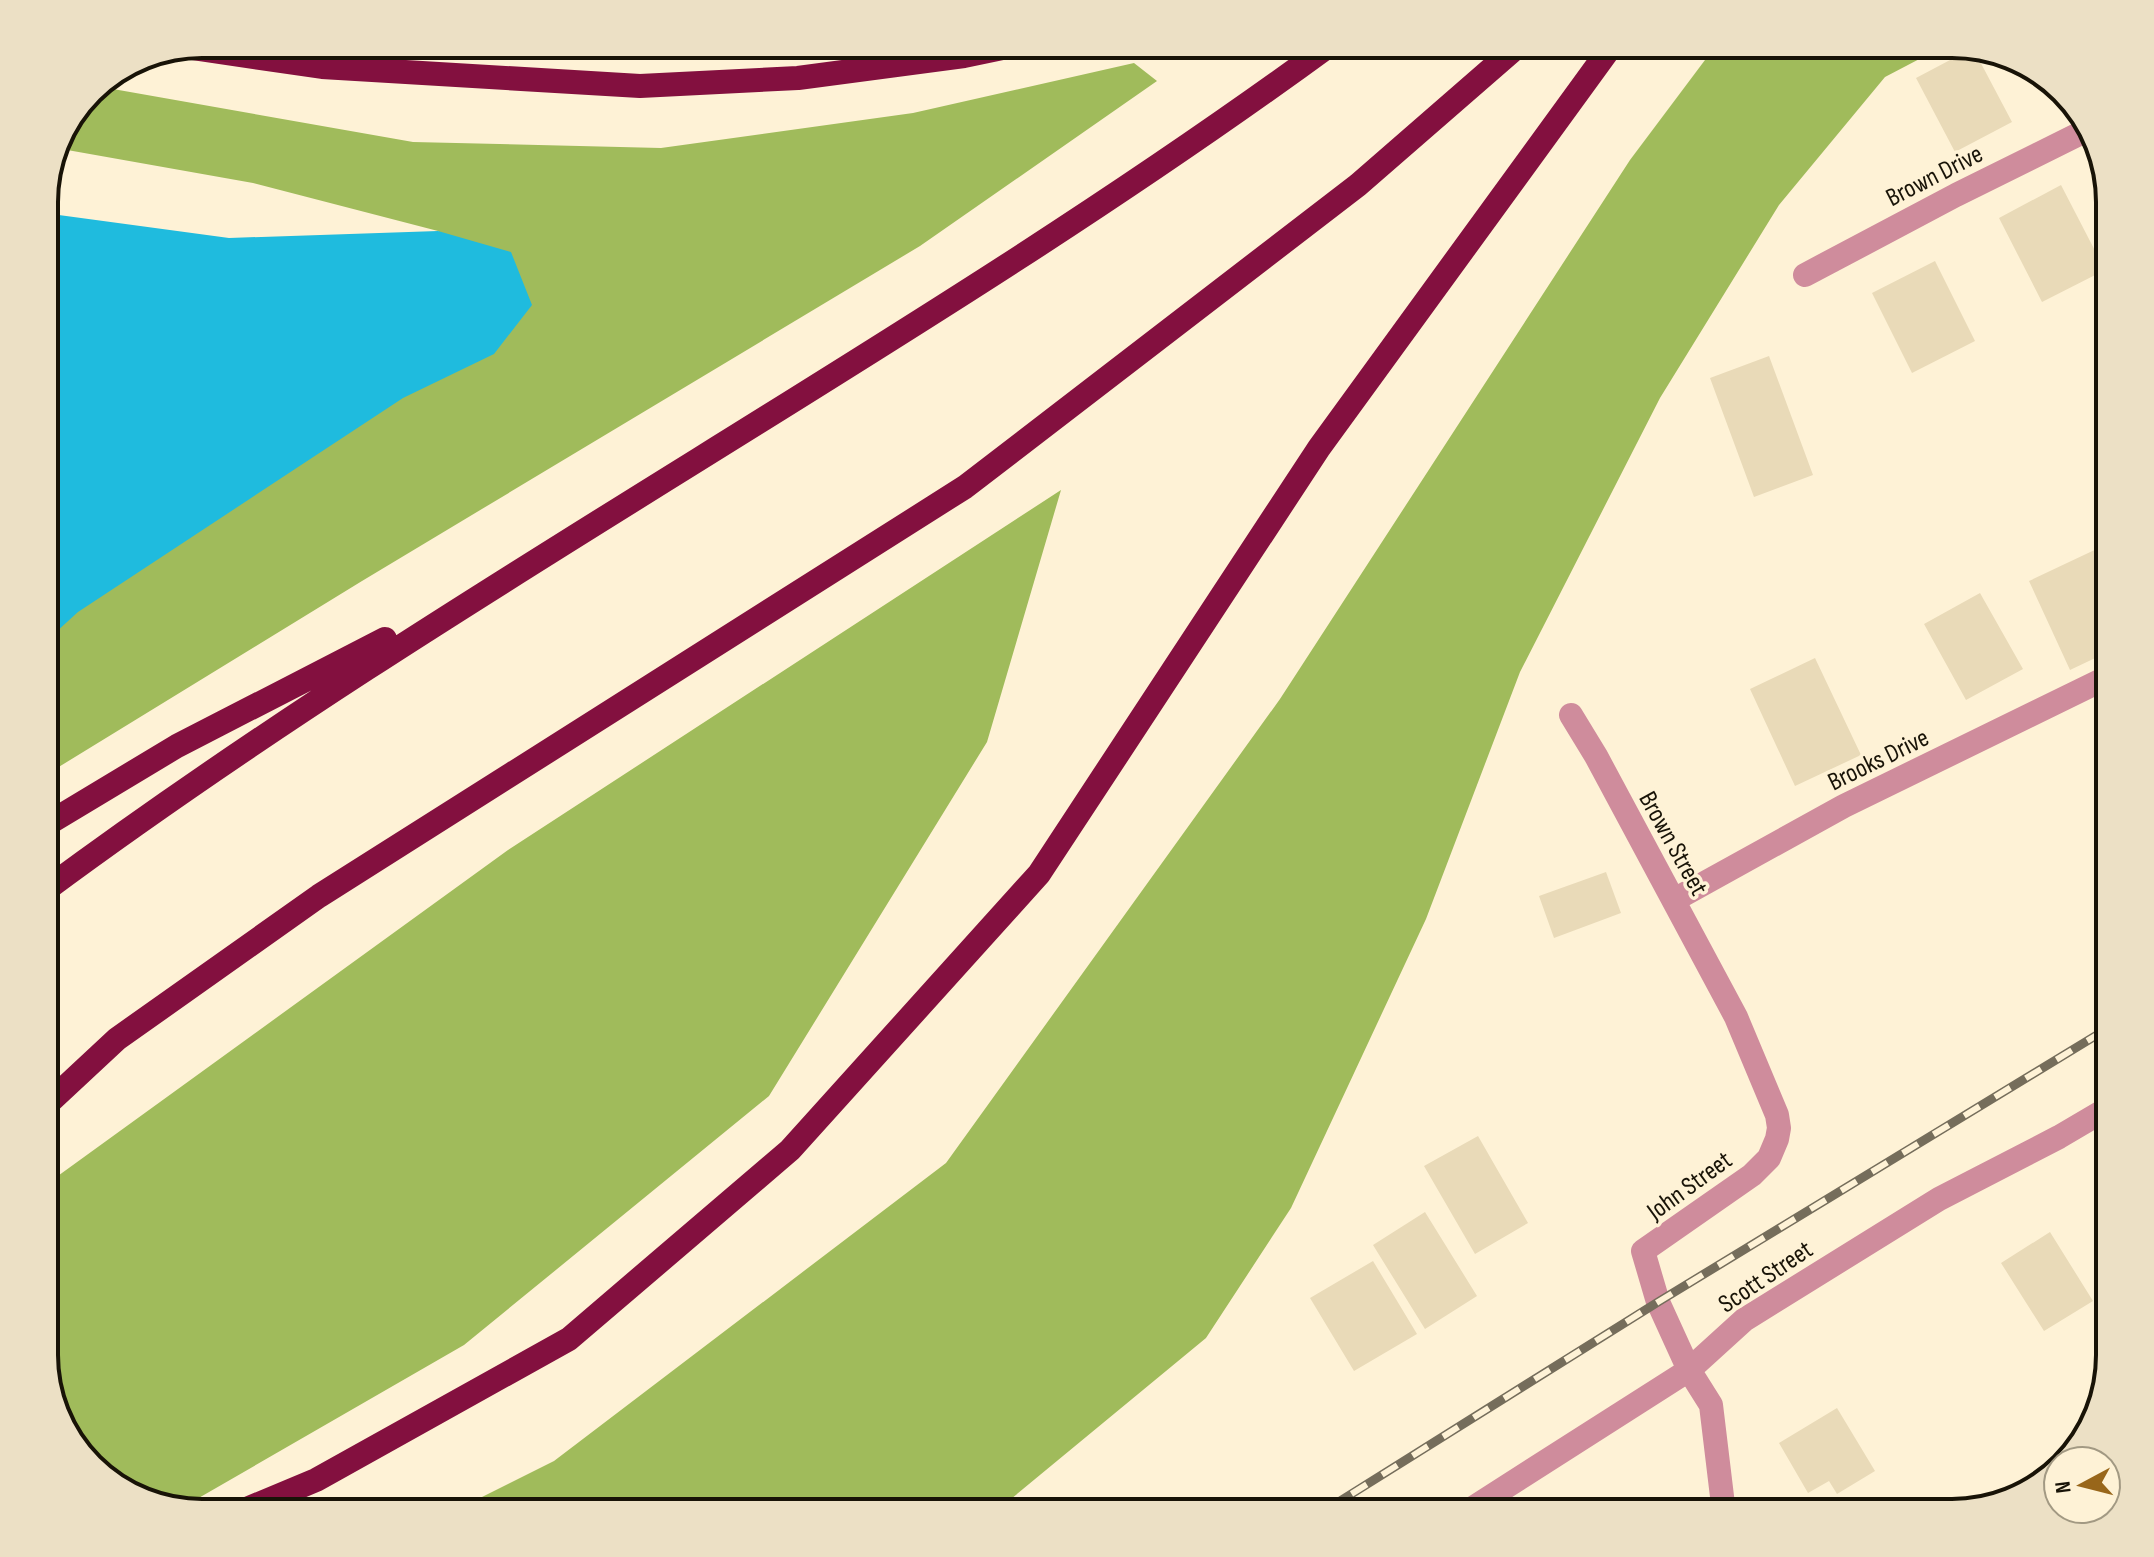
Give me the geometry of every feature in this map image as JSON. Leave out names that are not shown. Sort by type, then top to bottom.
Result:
[{"type":"highway","points":[[260,58],[322,67],[640,86],[798,78],[949,58]]},
{"type":"highway","points":[[58,881],[245,748],[495,585],[1002,271],[1138,181],[1311,58]]},
{"type":"highway","points":[[58,1094],[117,1039],[319,896],[965,487],[1358,185],[1504,58]]},
{"type":"highway","points":[[271,1499],[316,1480],[569,1339],[790,1150],[1039,874],[1319,448],[1603,58]]},
{"type":"highway","points":[[58,818],[177,746],[495,585]]},
{"type":"street","name":"Brown Drive","points":[[1805,275],[2079,134]]},
{"type":"street","name":"Brooks Drive","points":[[1674,900],[1844,806],[2096,683]]},
{"type":"street","name":"Brown Street","points":[[1571,715],[1726,998],[1777,1115],[1779,1128]]},
{"type":"street","name":"Scott Street","points":[[1487,1499],[1689,1370],[1744,1320],[1939,1199],[2096,1115]]},
{"type":"street","name":"John Street","points":[[1722,1499],[1711,1405],[1689,1370],[1658,1302],[1643,1251],[1752,1175],[1769,1158],[1779,1128]]},
{"type":"green space","points":[[1706,58],[1921,58],[1885,77],[1779,205],[1660,398],[1520,672],[1426,919],[1291,1208],[1206,1338],[1011,1499],[478,1499],[554,1461],[946,1163],[1280,699],[1630,160]]},
{"type":"green space","points":[[1134,63],[1157,81],[920,246],[58,767],[58,594],[486,278],[438,231],[253,183],[68,150],[82,122],[113,89],[413,142],[661,148],[913,113]]},
{"type":"green space","points":[[1061,490],[987,742],[769,1096],[464,1345],[197,1499],[165,1494],[130,1480],[107,1463],[82,1435],[63,1392],[58,1364],[58,1176],[508,850]]},
{"type":"water","points":[[58,215],[229,238],[438,231],[511,252],[532,305],[494,354],[403,398],[78,612],[58,630]]},
{"type":"building","points":[[1954,58],[1980,61],[2012,122],[1955,152],[1916,78]]},
{"type":"building","points":[[2061,185],[2096,253],[2096,275],[2042,302],[1999,218]]},
{"type":"building","points":[[1935,261],[1975,341],[1912,373],[1872,293]]},
{"type":"building","points":[[1769,356],[1813,475],[1754,497],[1710,378]]},
{"type":"building","points":[[2096,549],[2096,658],[2070,670],[2029,581]]},
{"type":"building","points":[[1980,593],[2023,669],[1966,700],[1924,624]]},
{"type":"building","points":[[1815,658],[1861,755],[1795,786],[1750,689]]},
{"type":"building","points":[[1606,872],[1621,913],[1554,938],[1539,896]]},
{"type":"building","points":[[1478,1136],[1528,1223],[1475,1254],[1424,1166]]},
{"type":"building","points":[[1425,1212],[1477,1296],[1425,1329],[1373,1245]]},
{"type":"building","points":[[2050,1232],[2093,1301],[2044,1331],[2001,1263]]},
{"type":"building","points":[[1373,1261],[1417,1334],[1354,1371],[1310,1298]]},
{"type":"building","points":[[1837,1408],[1875,1471],[1837,1494],[1829,1481],[1808,1493],[1779,1443]]},
{"type":"railway","points":[[1343,1499],[1658,1302],[2096,1036]]}]
